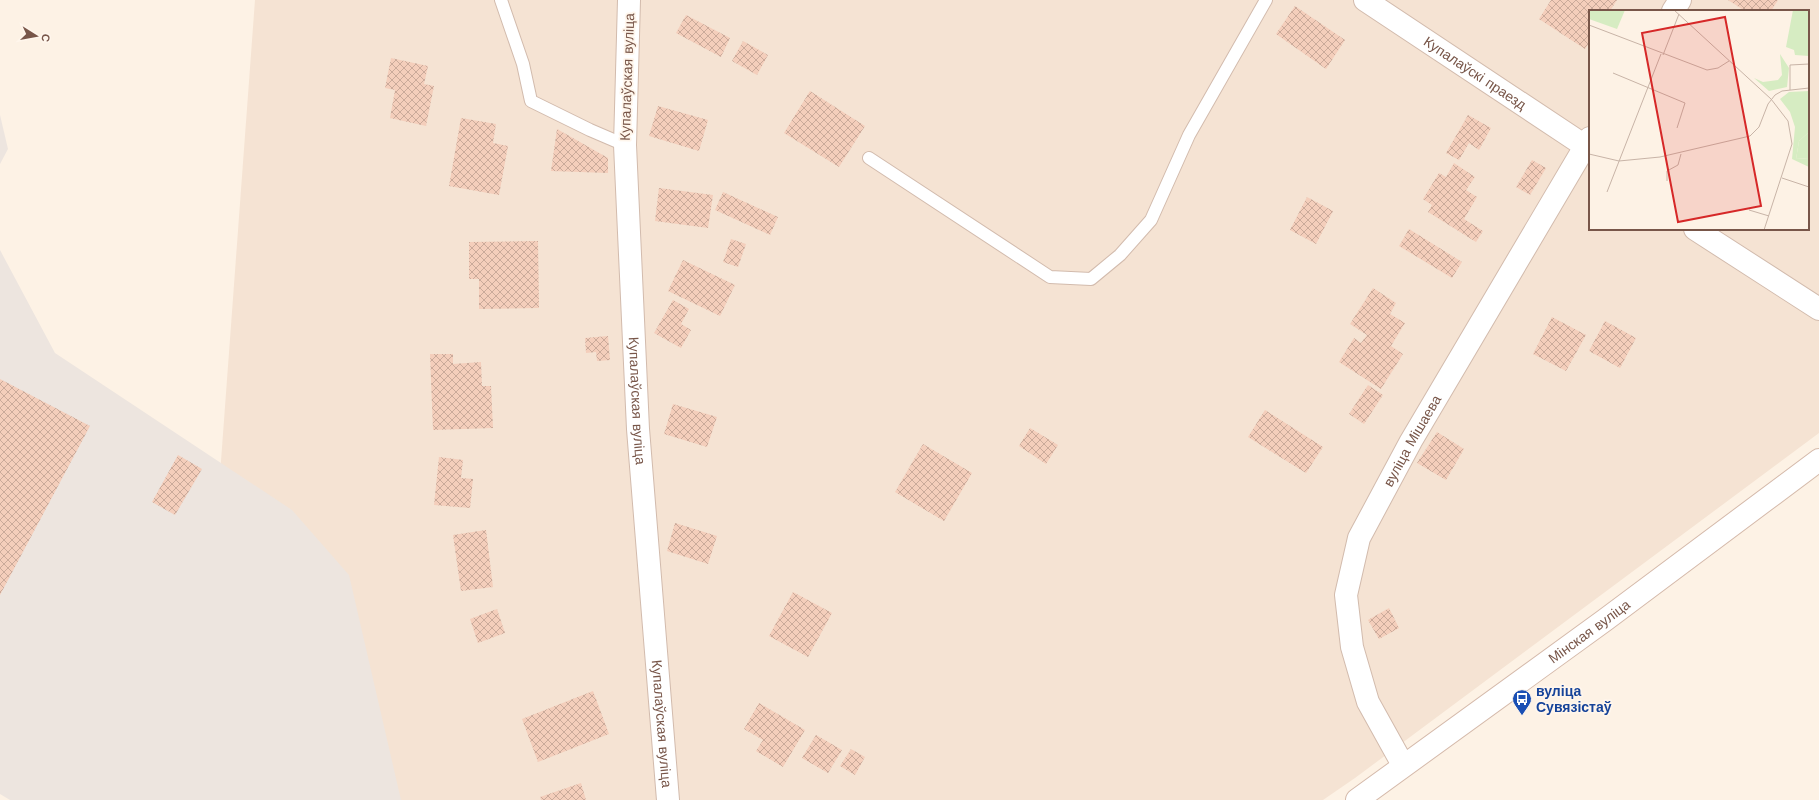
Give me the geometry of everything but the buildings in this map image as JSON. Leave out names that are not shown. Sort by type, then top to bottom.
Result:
[{"type":"street","name":"Купалаўская вуліца","points":[[629,0],[625,145],[638,429],[668,800]]},
{"type":"street","name":"Купалаўскі праезд","points":[[1365,0],[1586,151]]},
{"type":"street","points":[[1674,10],[1680,0]]},
{"type":"street","name":"вуліца Мішаева","points":[[1403,765],[1368,702],[1352,647],[1346,595],[1359,538],[1411,441],[1586,151]]},
{"type":"street","points":[[1697,230],[1819,309]]},
{"type":"street","name":"Мінская вуліца","points":[[1357,800],[1403,765],[1503,695],[1819,460]]},
{"type":"lane","points":[[501,0],[523,64],[531,101],[590,130],[625,145]]},
{"type":"lane","points":[[869,158],[1050,277],[1091,279],[1120,255],[1150,220],[1189,135],[1266,0]]},
{"type":"shaded area","points":[[255,0],[1819,0],[1819,433],[1355,778],[1323,800],[196,800]]},
{"type":"shaded area","points":[[0,115],[8,149],[0,164]]},
{"type":"shaded area","points":[[0,250],[55,353],[292,510],[349,575],[401,800],[10,800],[0,794]]},
{"type":"place","name":"вуліца Сувязістаў","points":[[1522,716]]}]
